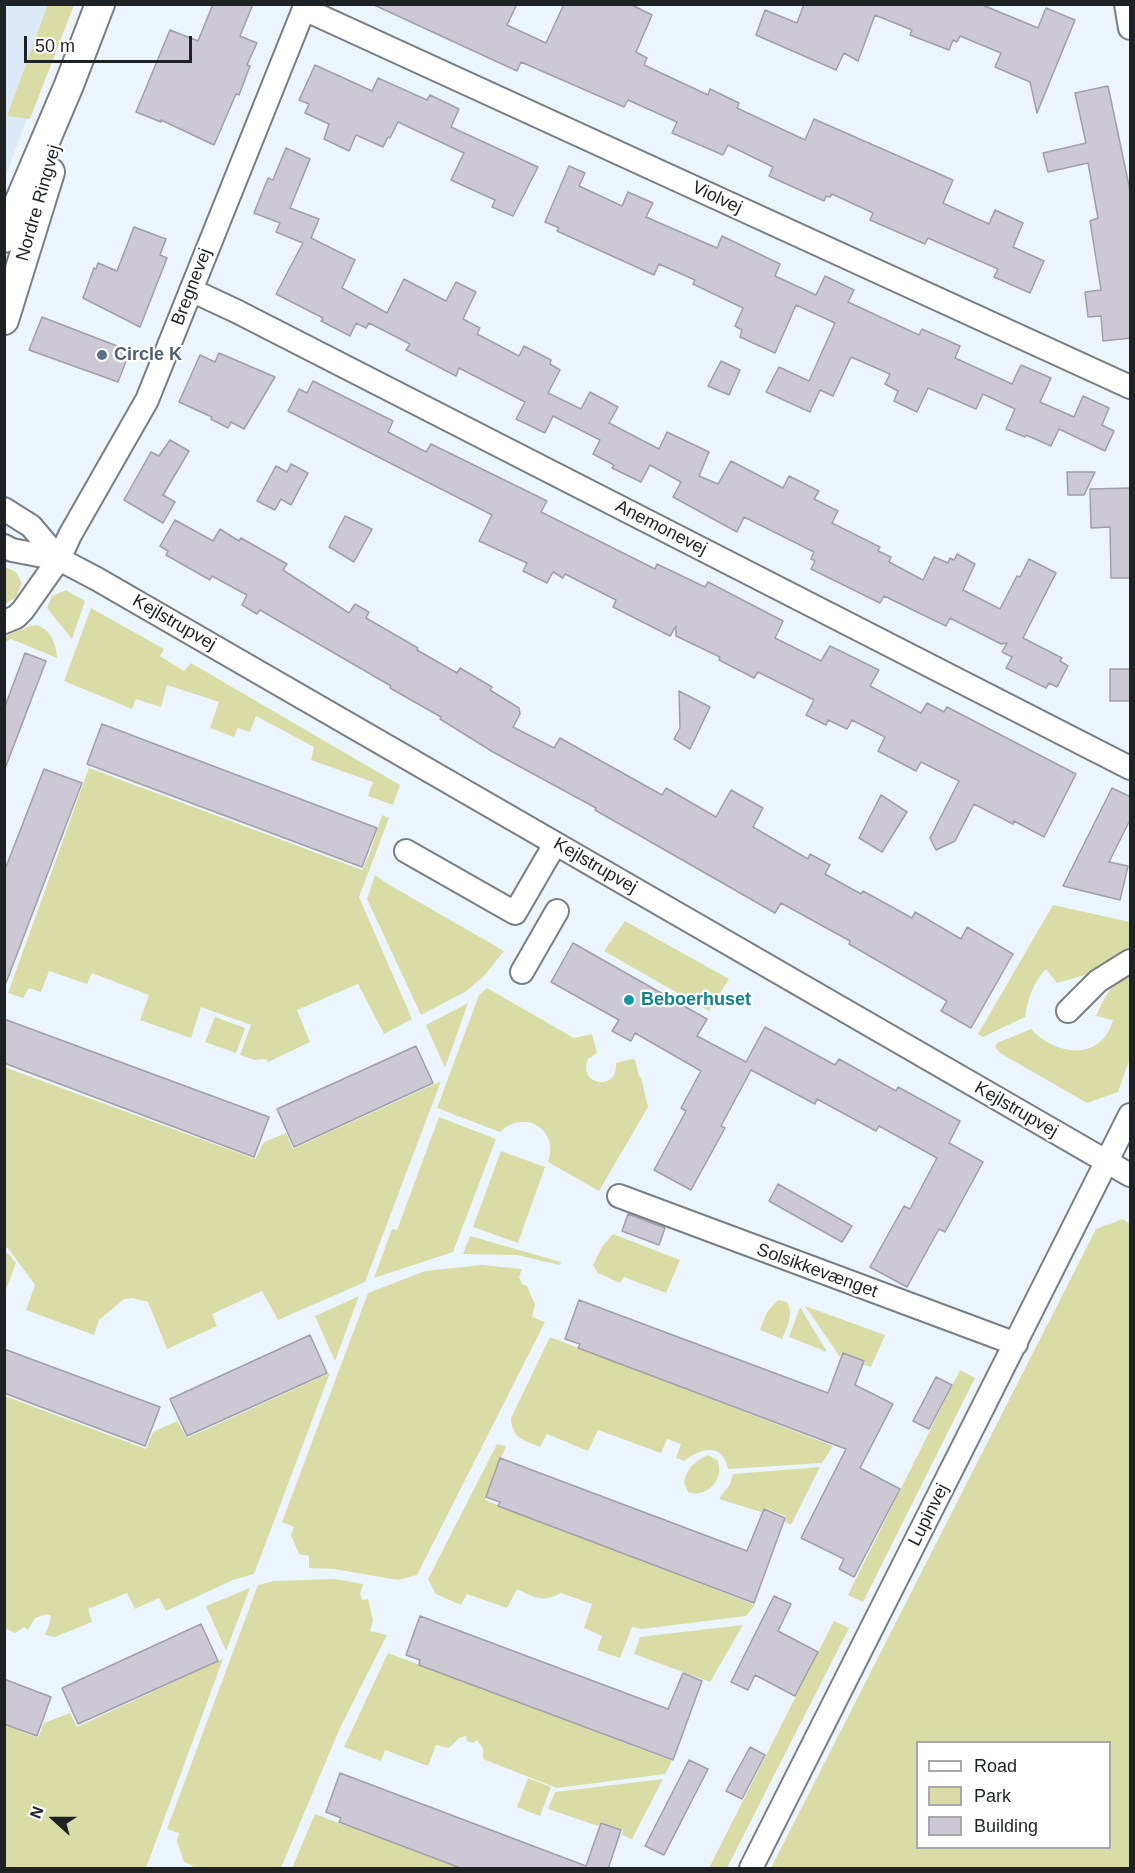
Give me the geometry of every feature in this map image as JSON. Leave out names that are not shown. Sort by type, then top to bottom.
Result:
[{"type":"main road","name":"Nordre Ringvej","points":[[4,238],[69,85],[100,4]]},
{"type":"main road","name":"Nordre Ringvej","points":[[4,320],[49,175],[69,85]]},
{"type":"street","points":[[1126,4],[1131,28]]},
{"type":"street","name":"Bregnevej","points":[[4,622],[16,617],[23,610],[59,559],[70,535],[147,400],[305,7]]},
{"type":"street","name":"Violvej","points":[[305,7],[1131,387]]},
{"type":"street","name":"Anemonevej","points":[[191,290],[1131,768]]},
{"type":"street","name":"Kejlstrupvej","points":[[4,509],[31,526],[59,559]]},
{"type":"street","name":"Kejlstrupvej","points":[[4,546],[12,550],[59,559],[98,579],[1131,1175]]},
{"type":"street","points":[[515,913],[555,844]]},
{"type":"street","points":[[406,850],[546,931]]},
{"type":"street","points":[[522,972],[557,911]]},
{"type":"street","points":[[1068,1011],[1098,981],[1131,961]]},
{"type":"street","name":"Lupinvej","points":[[751,1869],[1131,1115]]},
{"type":"street","name":"Solsikkevænget","points":[[619,1196],[1016,1344]]},
{"type":"shaded area","points":[[5,5],[70,5],[5,177]]},
{"type":"green space","points":[[48,4],[74,5],[30,119],[7,116]]},
{"type":"green space","points":[[5,567],[16,572],[22,583],[16,597],[5,604]]},
{"type":"green space","points":[[66,590],[85,601],[72,639],[47,608],[52,596]]},
{"type":"green space","points":[[91,608],[164,649],[160,656],[184,671],[191,663],[400,785],[393,805],[368,796],[373,782],[311,760],[314,747],[256,716],[250,732],[238,728],[234,737],[210,728],[219,702],[167,685],[161,707],[136,699],[132,709],[64,681]]},
{"type":"green space","points":[[37,625],[52,638],[57,658],[11,639],[5,642],[5,636]]},
{"type":"green space","points":[[89,768],[362,870],[382,815],[389,818],[359,897],[412,1019],[384,1034],[358,984],[297,1010],[310,1042],[268,1062],[266,1059],[255,1060],[240,1055],[251,1025],[201,1007],[191,1038],[140,1020],[149,995],[92,973],[87,984],[49,971],[41,992],[29,988],[23,998],[8,993]]},
{"type":"green space","points":[[375,875],[504,951],[484,976],[465,992],[421,1015],[367,899]]},
{"type":"green space","points":[[1053,905],[1130,922],[1130,947],[1103,970],[1057,983],[1046,969],[1032,991],[1025,1017],[983,1037],[978,1034]]},
{"type":"green space","points":[[625,921],[729,979],[709,1011],[604,951]]},
{"type":"green space","points":[[1130,968],[1130,1058],[1118,1092],[1087,1103],[1000,1053],[995,1047],[997,1043],[1031,1029],[1041,1038],[1065,1049],[1077,1050],[1099,1043],[1107,1034],[1113,1020],[1096,1016],[1110,990]]},
{"type":"green space","points":[[487,988],[574,1038],[592,1034],[597,1053],[588,1059],[586,1068],[593,1080],[605,1082],[615,1073],[616,1063],[635,1060],[648,1107],[599,1191],[548,1162],[549,1140],[538,1126],[519,1122],[509,1125],[500,1132],[437,1108],[479,995]]},
{"type":"green space","points":[[468,1003],[445,1068],[426,1025]]},
{"type":"green space","points":[[215,1017],[245,1028],[236,1053],[205,1042]]},
{"type":"green space","points":[[4,1067],[255,1159],[264,1142],[286,1133],[293,1149],[441,1081],[365,1282],[278,1320],[262,1291],[212,1314],[217,1326],[167,1349],[148,1302],[132,1298],[124,1299],[99,1320],[94,1335],[26,1310],[35,1285],[5,1247]]},
{"type":"green space","points":[[439,1117],[496,1139],[453,1252],[374,1278],[392,1229],[397,1230]]},
{"type":"green space","points":[[501,1151],[545,1167],[518,1243],[473,1227]]},
{"type":"green space","points":[[1123,1219],[1130,1224],[1130,1868],[771,1868],[1096,1229]]},
{"type":"green space","points":[[613,1234],[680,1260],[666,1293],[624,1277],[620,1283],[598,1273],[593,1265],[602,1247]]},
{"type":"green space","points":[[470,1236],[561,1262],[560,1265],[517,1255],[463,1254]]},
{"type":"green space","points":[[4,1252],[9,1254],[16,1263],[6,1290]]},
{"type":"green space","points":[[482,1265],[522,1269],[519,1277],[522,1284],[527,1286],[535,1305],[532,1317],[545,1322],[417,1575],[398,1580],[334,1569],[309,1568],[309,1556],[299,1554],[291,1535],[294,1527],[282,1522],[368,1293],[425,1271]]},
{"type":"green space","points":[[359,1296],[335,1361],[315,1316]]},
{"type":"green space","points":[[778,1300],[787,1302],[790,1311],[782,1339],[760,1330],[767,1312]]},
{"type":"green space","points":[[805,1306],[885,1335],[871,1367],[864,1365],[865,1361],[842,1353],[840,1357]]},
{"type":"green space","points":[[800,1307],[827,1352],[789,1337]]},
{"type":"green space","points":[[550,1337],[833,1446],[822,1463],[728,1469],[725,1460],[716,1451],[697,1453],[684,1461],[676,1458],[681,1444],[667,1439],[661,1453],[598,1430],[588,1451],[547,1434],[540,1447],[516,1435],[511,1418]]},
{"type":"green space","points":[[960,1370],[975,1378],[863,1602],[848,1595]]},
{"type":"green space","points":[[330,1373],[254,1574],[233,1580],[166,1611],[159,1598],[135,1609],[127,1593],[88,1609],[92,1622],[55,1637],[45,1635],[51,1616],[47,1614],[35,1618],[28,1630],[24,1627],[15,1633],[5,1628],[5,1396],[146,1449],[153,1432],[177,1421],[187,1438]]},
{"type":"green space","points":[[497,1444],[506,1446],[485,1500],[755,1605],[746,1616],[642,1629],[632,1627],[620,1658],[597,1650],[602,1636],[584,1628],[592,1604],[561,1593],[544,1599],[517,1589],[507,1608],[467,1594],[461,1605],[436,1594],[428,1579]]},
{"type":"green space","points":[[708,1455],[717,1460],[719,1474],[717,1480],[708,1490],[688,1492],[684,1482],[689,1469],[695,1462]]},
{"type":"green space","points":[[820,1467],[791,1525],[785,1522],[786,1516],[764,1508],[761,1512],[719,1499],[730,1484],[733,1474]]},
{"type":"green space","points":[[335,1579],[363,1584],[360,1594],[362,1600],[368,1599],[373,1620],[370,1631],[387,1635],[340,1728],[281,1868],[192,1868],[193,1866],[184,1862],[177,1841],[179,1833],[167,1829],[258,1585],[274,1581]]},
{"type":"green space","points":[[250,1588],[226,1651],[206,1606]]},
{"type":"green space","points":[[834,1621],[849,1628],[727,1868],[709,1868]]},
{"type":"green space","points":[[743,1625],[710,1682],[634,1654],[640,1637]]},
{"type":"green space","points":[[388,1653],[672,1761],[665,1774],[557,1788],[483,1759],[483,1749],[477,1740],[473,1743],[467,1741],[466,1736],[459,1738],[449,1748],[436,1745],[428,1766],[385,1750],[381,1761],[344,1747]]},
{"type":"green space","points":[[223,1659],[146,1868],[5,1868],[5,1725],[38,1738],[44,1723],[70,1713],[77,1727]]},
{"type":"green space","points":[[528,1778],[551,1787],[540,1816],[517,1807]]},
{"type":"green space","points":[[663,1779],[632,1839],[622,1835],[623,1830],[601,1822],[598,1826],[548,1809],[555,1792]]},
{"type":"green space","points":[[315,1814],[459,1868],[292,1868]]},
{"type":"building","points":[[213,4],[253,4],[240,36],[257,43],[247,65],[250,66],[239,95],[236,94],[214,145],[161,120],[161,122],[136,112],[170,30],[198,41]]},
{"type":"building","points":[[372,4],[517,4],[507,25],[546,43],[564,4],[630,4],[652,15],[636,52],[647,58],[644,65],[708,95],[710,89],[739,103],[737,108],[805,140],[814,119],[953,180],[943,203],[989,224],[995,210],[1023,223],[1013,247],[1044,261],[1030,293],[994,277],[998,269],[928,238],[925,244],[870,220],[873,213],[832,194],[830,197],[826,196],[824,201],[769,176],[773,167],[728,145],[723,155],[672,133],[677,122],[628,100],[624,107],[521,62],[517,71]]},
{"type":"building","points":[[804,4],[980,4],[1038,28],[1046,8],[1075,20],[1037,113],[1030,82],[995,67],[1001,53],[960,36],[957,42],[953,40],[949,50],[910,35],[912,30],[875,15],[858,61],[844,53],[836,70],[756,35],[765,10],[797,23]]},
{"type":"building","points":[[315,65],[372,91],[378,78],[427,100],[430,95],[459,109],[451,127],[538,167],[513,216],[492,207],[495,200],[451,180],[464,153],[398,122],[383,147],[356,135],[349,151],[324,139],[329,124],[305,113],[309,104],[299,100]]},
{"type":"building","points":[[1108,86],[1131,195],[1131,338],[1103,341],[1101,316],[1088,317],[1085,292],[1101,290],[1090,221],[1098,218],[1088,163],[1048,172],[1043,153],[1086,143],[1075,93]]},
{"type":"building","points":[[286,148],[310,159],[290,208],[319,219],[311,238],[355,260],[342,288],[387,313],[404,279],[446,301],[456,282],[476,292],[463,319],[480,328],[477,334],[519,356],[524,346],[551,360],[550,364],[560,370],[548,393],[581,409],[590,392],[618,407],[609,423],[659,449],[667,432],[709,452],[699,476],[718,484],[731,461],[783,488],[789,476],[819,491],[814,499],[838,511],[832,523],[880,547],[878,551],[891,557],[889,562],[923,580],[934,557],[948,563],[950,558],[954,560],[957,554],[975,564],[963,590],[1000,609],[1017,576],[1020,577],[1029,559],[1056,573],[1023,638],[1062,658],[1060,661],[1068,666],[1057,687],[1049,683],[1046,688],[1006,668],[1012,657],[1002,652],[1007,643],[1001,644],[950,618],[946,626],[884,596],[880,603],[811,569],[815,561],[811,559],[814,552],[744,517],[737,532],[673,497],[681,482],[650,465],[641,482],[612,468],[614,465],[593,454],[600,440],[553,416],[545,433],[516,419],[525,402],[459,368],[456,376],[406,350],[410,344],[369,323],[366,328],[356,323],[350,336],[321,321],[323,318],[276,294],[303,243],[276,232],[280,223],[254,213],[268,178],[273,180]]},
{"type":"building","points":[[569,166],[585,173],[579,186],[622,206],[628,192],[653,203],[646,217],[717,248],[722,236],[780,264],[775,276],[816,295],[825,276],[854,290],[848,302],[919,335],[922,329],[960,346],[955,358],[1012,384],[1021,365],[1051,378],[1040,402],[1074,417],[1083,396],[1109,408],[1102,425],[1114,431],[1105,451],[1059,429],[1051,446],[1006,429],[1015,409],[983,394],[976,409],[928,388],[917,412],[894,401],[898,391],[885,384],[890,374],[851,357],[833,396],[820,390],[810,412],[766,392],[779,367],[809,381],[835,323],[796,305],[775,353],[740,337],[742,330],[735,326],[743,308],[693,284],[695,280],[659,264],[654,275],[557,231],[559,228],[545,222]]},
{"type":"building","points":[[134,227],[166,239],[160,255],[167,258],[140,327],[83,298],[98,263],[117,271]]},
{"type":"building","points":[[42,317],[130,351],[118,382],[29,350]]},
{"type":"building","points":[[219,353],[275,377],[244,429],[231,422],[228,428],[211,419],[212,417],[179,402],[200,355],[215,362]]},
{"type":"building","points":[[721,361],[740,370],[729,395],[708,386]]},
{"type":"building","points":[[313,381],[393,421],[388,432],[426,452],[431,444],[547,501],[541,512],[655,569],[657,564],[705,587],[708,582],[783,621],[775,638],[821,661],[830,646],[879,670],[870,686],[921,713],[927,703],[944,712],[947,707],[1076,774],[1044,837],[974,804],[955,841],[936,850],[930,838],[959,781],[921,762],[916,771],[878,751],[885,737],[852,720],[847,729],[828,720],[826,725],[806,715],[814,700],[758,672],[754,678],[719,660],[720,657],[676,636],[676,626],[670,636],[613,607],[616,600],[565,574],[563,578],[553,572],[547,583],[523,571],[527,563],[479,541],[492,515],[288,411],[299,389],[307,393]]},
{"type":"building","points":[[170,440],[189,451],[163,495],[175,502],[163,523],[124,500],[151,452],[159,456]]},
{"type":"building","points":[[291,464],[308,473],[291,505],[281,499],[275,510],[257,501],[276,466],[287,472]]},
{"type":"building","points":[[1067,472],[1095,472],[1084,495],[1068,495]]},
{"type":"building","points":[[1131,488],[1131,578],[1111,578],[1110,527],[1091,528],[1090,489]]},
{"type":"building","points":[[345,516],[372,529],[354,562],[329,547]]},
{"type":"building","points":[[175,520],[213,541],[220,529],[239,541],[241,538],[287,564],[283,570],[349,613],[355,604],[369,612],[366,618],[418,648],[417,650],[457,673],[460,668],[492,687],[490,690],[519,708],[520,714],[513,727],[554,748],[560,738],[662,795],[666,788],[716,817],[731,790],[763,808],[753,827],[808,859],[810,854],[830,865],[825,874],[861,894],[863,891],[912,918],[915,912],[961,939],[967,927],[1013,954],[971,1028],[941,1011],[947,1001],[849,944],[850,941],[781,903],[775,913],[595,810],[596,808],[493,752],[440,719],[441,717],[390,688],[391,686],[260,610],[257,614],[242,605],[247,595],[212,576],[210,580],[166,555],[168,551],[160,546]]},
{"type":"building","points":[[25,653],[46,661],[6,766],[4,766],[4,709]]},
{"type":"building","points":[[1110,669],[1131,669],[1131,701],[1110,701]]},
{"type":"building","points":[[679,691],[710,707],[690,749],[674,739],[680,728]]},
{"type":"building","points":[[102,724],[377,828],[362,867],[87,764]]},
{"type":"building","points":[[44,769],[82,783],[6,983],[4,983],[4,872]]},
{"type":"building","points":[[1112,788],[1131,797],[1131,818],[1109,862],[1128,866],[1120,900],[1063,886]]},
{"type":"building","points":[[881,795],[907,812],[882,852],[859,838]]},
{"type":"building","points":[[573,943],[707,1019],[697,1036],[746,1062],[765,1027],[835,1065],[839,1059],[896,1091],[898,1087],[960,1121],[949,1143],[983,1162],[945,1232],[939,1229],[907,1287],[870,1267],[904,1206],[910,1209],[937,1158],[879,1126],[876,1131],[817,1099],[815,1104],[751,1070],[721,1126],[725,1128],[691,1190],[654,1170],[686,1111],[681,1108],[701,1071],[635,1033],[631,1041],[612,1031],[619,1020],[551,982]]},
{"type":"building","points":[[4,1019],[269,1117],[254,1157],[4,1063]]},
{"type":"building","points":[[416,1046],[433,1083],[294,1147],[277,1109]]},
{"type":"building","points":[[778,1184],[852,1226],[842,1242],[769,1201]]},
{"type":"building","points":[[628,1214],[665,1228],[659,1245],[622,1231]]},
{"type":"building","points":[[579,1300],[828,1393],[843,1353],[864,1361],[855,1385],[893,1404],[860,1468],[900,1489],[854,1577],[839,1569],[844,1559],[801,1538],[846,1449],[578,1348],[580,1344],[565,1339]]},
{"type":"building","points":[[310,1335],[327,1373],[187,1436],[170,1399]]},
{"type":"building","points":[[4,1349],[160,1407],[145,1446],[4,1393]]},
{"type":"building","points":[[936,1377],[952,1385],[929,1429],[913,1421]]},
{"type":"building","points":[[500,1458],[747,1551],[764,1509],[785,1518],[754,1603],[498,1506],[500,1502],[486,1497]]},
{"type":"building","points":[[774,1596],[791,1604],[778,1631],[818,1652],[795,1696],[755,1675],[748,1690],[731,1682]]},
{"type":"building","points":[[420,1616],[668,1709],[683,1673],[702,1681],[673,1760],[419,1665],[420,1660],[406,1655]]},
{"type":"building","points":[[201,1624],[218,1661],[78,1724],[62,1688]]},
{"type":"building","points":[[4,1679],[51,1697],[37,1736],[4,1724]]},
{"type":"building","points":[[750,1747],[765,1755],[742,1799],[726,1791]]},
{"type":"building","points":[[689,1760],[708,1769],[664,1855],[645,1846]]},
{"type":"building","points":[[340,1773],[586,1866],[601,1823],[621,1830],[608,1869],[463,1869],[339,1822],[341,1818],[326,1812]]},
{"type":"place","name":"Circle K","points":[[102,355]]},
{"type":"place","name":"Beboerhuset","points":[[629,1000]]}]
